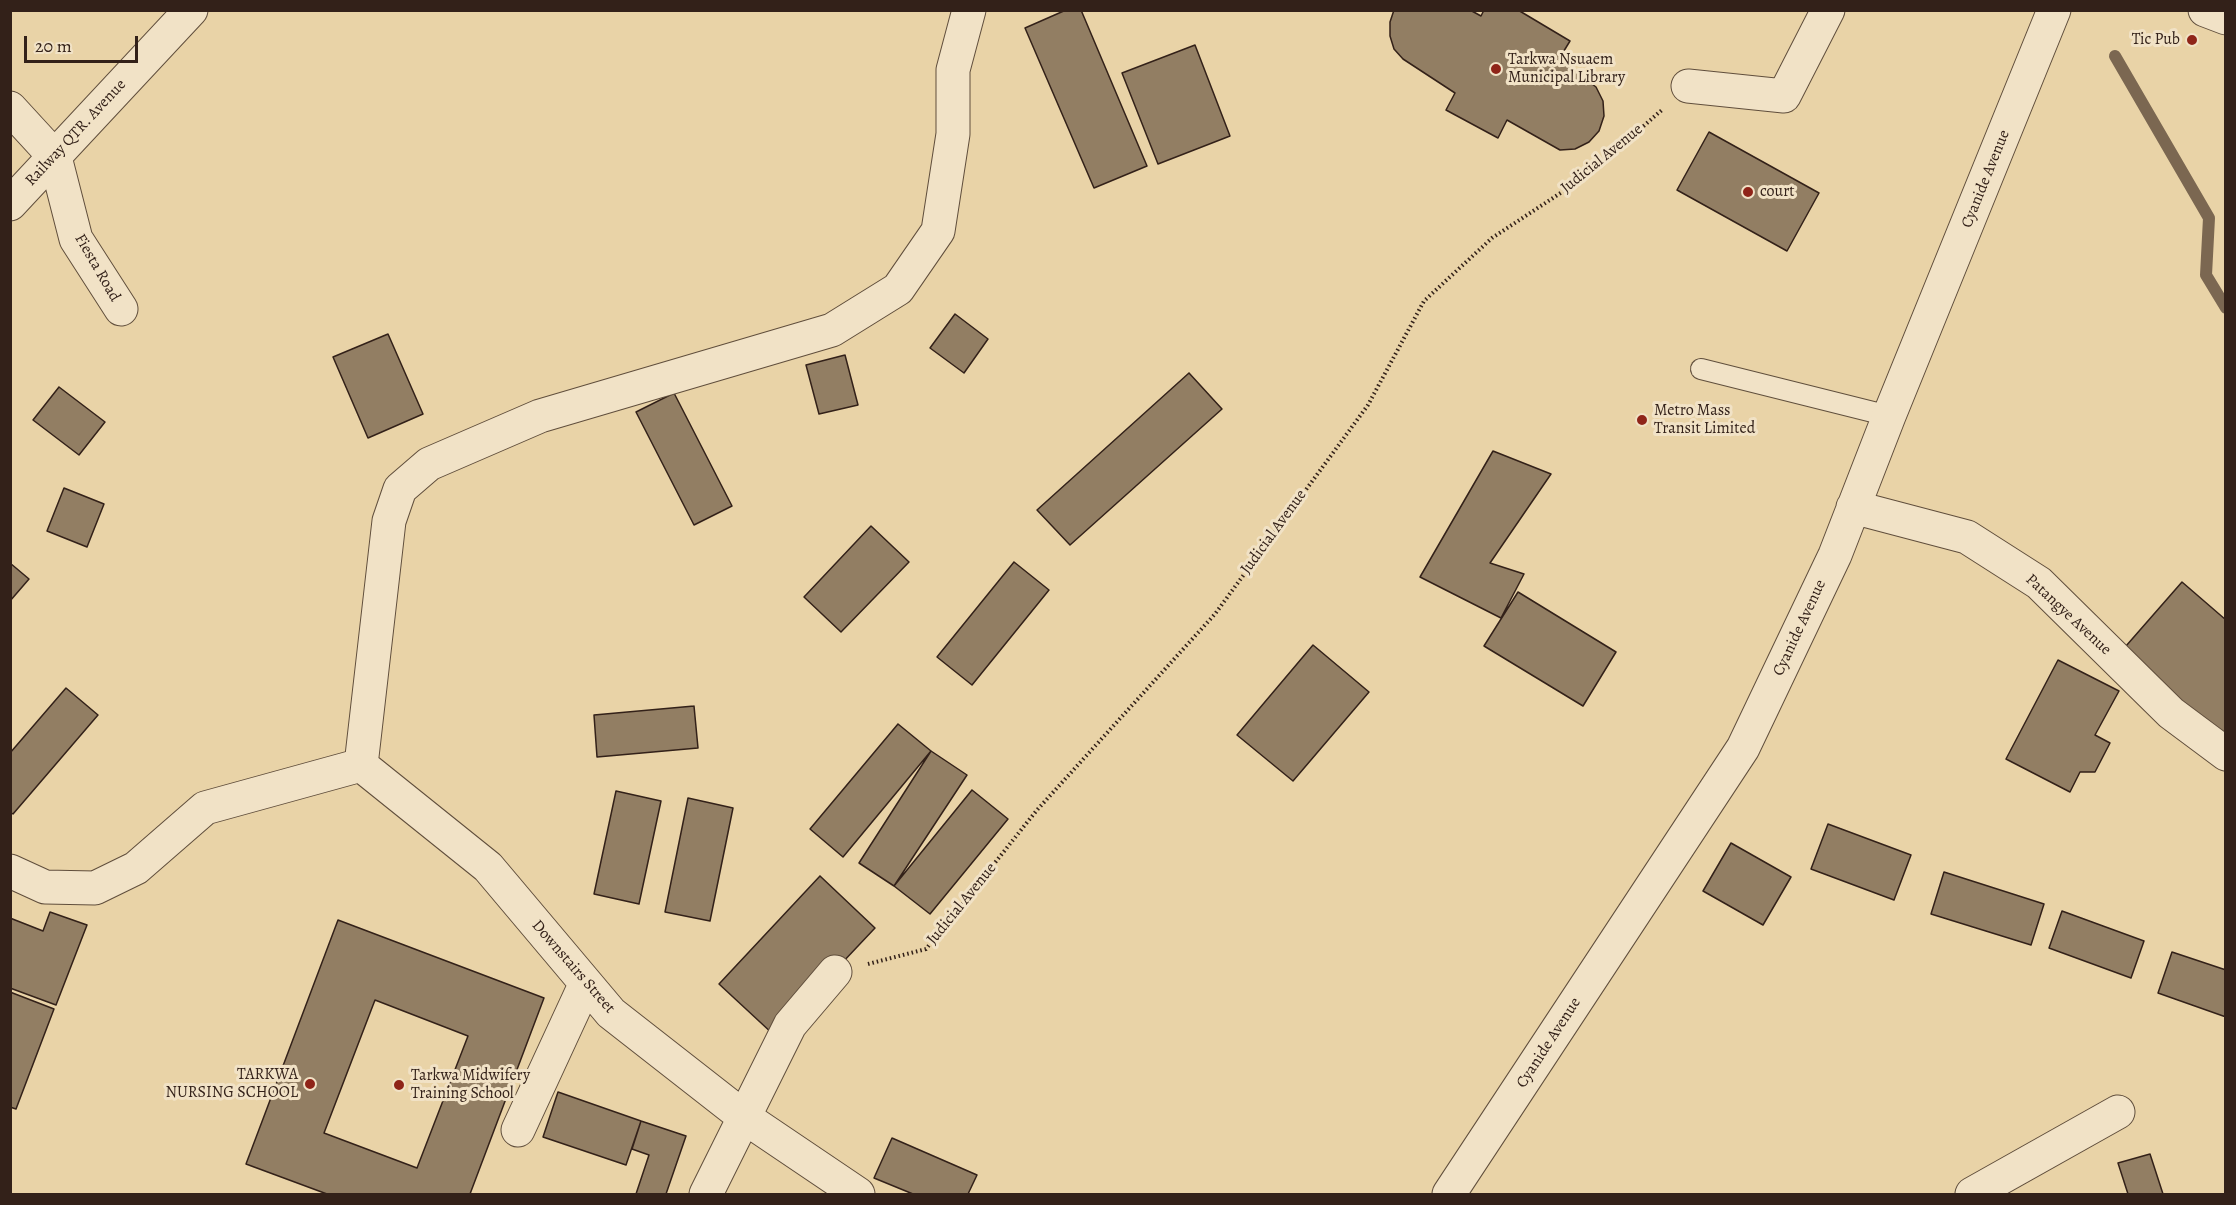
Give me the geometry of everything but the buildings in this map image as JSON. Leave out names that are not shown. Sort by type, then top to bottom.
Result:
[{"type":"street","name":"Railway QTR. Avenue","points":[[10,204],[191,10]]},
{"type":"street","points":[[10,871],[45,887],[95,888],[136,868],[205,808],[361,765],[389,521],[400,489],[429,464],[540,416],[832,330],[898,290],[938,231],[953,134],[953,70],[969,10]]},
{"type":"street","points":[[1688,86],[1784,96],[1828,10]]},
{"type":"street","name":"Cyanide Avenue","points":[[1449,1194],[1743,748],[1835,555],[2054,10]]},
{"type":"street","points":[[2205,10],[2226,18]]},
{"type":"street","points":[[10,108],[55,157]]},
{"type":"street","name":"Fiesta Road","points":[[55,157],[76,239],[120,309]]},
{"type":"street","name":"Patangye Avenue","points":[[1853,507],[1967,537],[2039,583],[2171,713],[2226,754]]},
{"type":"street","name":"Downstairs Street","points":[[361,765],[488,867],[611,1013],[744,1117],[858,1194]]},
{"type":"street","points":[[706,1194],[790,1025],[835,972]]},
{"type":"street","points":[[518,1130],[585,984]]},
{"type":"street","points":[[1972,1194],[2118,1112]]},
{"type":"lane","points":[[1701,369],[1889,416]]},
{"type":"path","name":"Judicial Avenue","points":[[835,972],[926,949],[1037,810],[1215,614],[1368,405],[1424,301],[1492,238],[1587,175],[1688,86]]},
{"type":"waterway","points":[[2115,56],[2209,218],[2206,275],[2226,308]]},
{"type":"place","name":"Tic Pub","points":[[2192,40]]},
{"type":"place","name":"Tarkwa Nsuaem Municipal Library","points":[[1496,69]]},
{"type":"place","name":"court","points":[[1748,192]]},
{"type":"place","name":"Metro Mass Transit Limited","points":[[1642,420]]},
{"type":"place","name":"TARKWA NURSING SCHOOL","points":[[310,1084]]},
{"type":"place","name":"Tarkwa Midwifery Training School","points":[[399,1085]]}]
